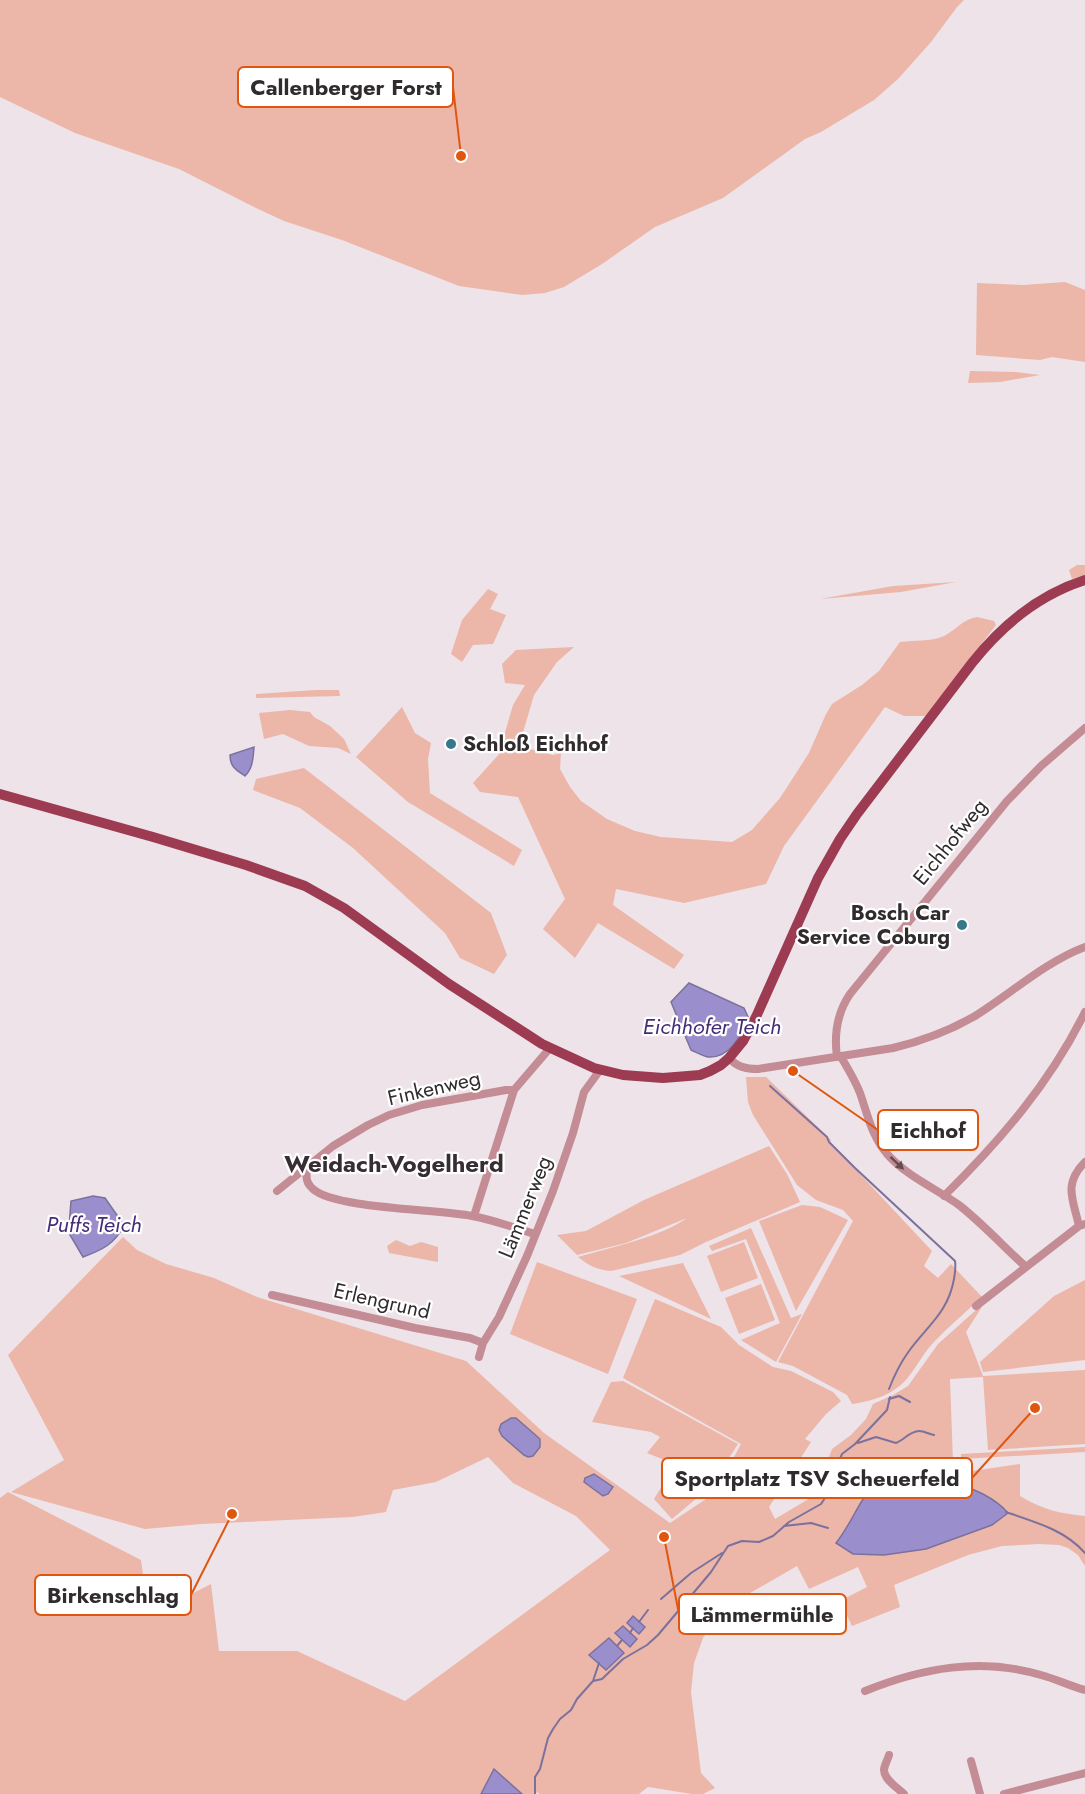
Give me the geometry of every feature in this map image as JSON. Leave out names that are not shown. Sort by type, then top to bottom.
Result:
[{"type":"main road","points":[[0,794],[174,843],[305,886],[344,908],[446,982],[550,1048],[579,1063],[600,1070],[647,1077],[682,1077],[710,1071],[721,1065],[743,1041],[818,878],[845,831],[989,641],[1035,603],[1065,587],[1085,580]]},
{"type":"street","name":"Eichhofweg","points":[[839,1057],[836,1032],[839,1015],[849,994],[1006,801],[1048,759],[1085,728]]},
{"type":"street","points":[[729,1058],[749,1070],[758,1070],[903,1046],[944,1032],[974,1016],[1054,963],[1085,947]]},
{"type":"street","points":[[944,1196],[982,1159],[1025,1109],[1053,1069],[1085,1012]]},
{"type":"street","points":[[474,1216],[514,1090],[550,1048]]},
{"type":"street","points":[[839,1057],[860,1093],[873,1133],[888,1155],[918,1180],[960,1206],[1026,1267]]},
{"type":"street","name":"Lämmerweg","points":[[479,1357],[483,1343],[499,1317],[535,1234],[564,1160],[584,1092],[600,1070]]},
{"type":"street","name":"Finkenweg","points":[[277,1191],[333,1146],[368,1125],[406,1108],[514,1090]]},
{"type":"street","points":[[976,1306],[1082,1225],[1071,1192],[1071,1182],[1085,1162]]},
{"type":"street","points":[[309,1167],[306,1173],[308,1183],[324,1195],[360,1204],[474,1216],[535,1234]]},
{"type":"street","name":"Erlengrund","points":[[272,1295],[405,1326],[470,1338],[483,1343]]},
{"type":"street","points":[[865,1691],[911,1674],[970,1665],[1014,1668],[1041,1674],[1085,1690]]},
{"type":"street","points":[[889,1755],[884,1774],[904,1794]]},
{"type":"street","points":[[971,1761],[980,1794]]},
{"type":"street","points":[[1004,1794],[1085,1773]]},
{"type":"shaded area","points":[[0,0],[964,0],[898,79],[874,100],[805,139],[723,198],[655,227],[564,287],[545,293],[522,295],[459,286],[342,240],[284,221],[179,169],[75,133],[0,97]]},
{"type":"shaded area","points":[[1065,282],[1085,290],[1085,362],[1052,357],[1040,360],[976,355],[977,283],[1023,285]]},
{"type":"shaded area","points":[[970,371],[1040,375],[1000,382],[968,383]]},
{"type":"shaded area","points":[[1077,565],[1085,565],[1085,575],[1072,579],[1069,570]]},
{"type":"shaded area","points":[[956,582],[901,592],[820,599],[893,586]]},
{"type":"shaded area","points":[[488,589],[498,594],[490,609],[506,615],[493,644],[473,645],[462,662],[451,654],[462,620]]},
{"type":"shaded area","points":[[977,617],[994,621],[996,625],[926,716],[904,716],[885,707],[784,846],[766,884],[684,903],[616,889],[613,905],[684,955],[674,969],[598,923],[575,958],[543,929],[565,899],[518,797],[480,792],[473,783],[510,742],[502,743],[513,705],[525,685],[505,683],[502,664],[516,650],[574,647],[557,662],[534,695],[519,746],[553,755],[561,753],[560,769],[570,787],[581,801],[607,819],[635,831],[661,837],[732,842],[752,830],[780,798],[809,753],[832,704],[879,671],[900,642],[939,638]]},
{"type":"shaded area","points":[[339,690],[340,696],[256,698],[256,694]]},
{"type":"shaded area","points":[[402,707],[415,733],[431,743],[428,759],[430,793],[522,850],[514,866],[408,802],[356,757]]},
{"type":"shaded area","points":[[290,710],[310,712],[314,717],[330,726],[344,739],[351,754],[338,748],[309,746],[283,734],[264,739],[259,713]]},
{"type":"shaded area","points":[[304,768],[491,913],[507,955],[494,974],[460,958],[445,933],[353,848],[300,808],[253,790],[256,779]]},
{"type":"shaded area","points":[[746,1077],[766,1077],[831,1140],[830,1142],[932,1251],[924,1266],[938,1278],[951,1264],[982,1297],[930,1346],[904,1382],[884,1396],[852,1404],[847,1395],[793,1366],[778,1362],[853,1221],[843,1210],[816,1200],[797,1185],[753,1115],[748,1102]]},
{"type":"shaded area","points":[[769,1146],[787,1174],[800,1202],[680,1255],[611,1271],[593,1267],[578,1257],[620,1245],[650,1236],[687,1218],[626,1243],[577,1255],[557,1235],[586,1231],[644,1200]]},
{"type":"shaded area","points":[[802,1205],[820,1207],[848,1220],[796,1311],[759,1221]]},
{"type":"shaded area","points":[[751,1228],[791,1318],[802,1314],[776,1362],[741,1340],[780,1323],[746,1239],[712,1251],[709,1246]]},
{"type":"shaded area","points":[[123,1237],[137,1250],[166,1264],[214,1278],[257,1297],[466,1361],[544,1433],[670,1523],[715,1493],[741,1444],[623,1378],[655,1299],[721,1327],[739,1345],[773,1367],[791,1371],[833,1392],[841,1401],[826,1414],[805,1439],[811,1442],[769,1507],[775,1519],[817,1494],[832,1449],[851,1435],[866,1419],[873,1404],[908,1386],[938,1344],[985,1302],[966,1332],[983,1376],[1085,1370],[1085,1444],[988,1450],[983,1377],[950,1379],[953,1462],[965,1472],[1020,1464],[1020,1496],[1051,1510],[1085,1516],[1085,1566],[1078,1555],[1059,1545],[1002,1546],[968,1555],[894,1585],[900,1607],[852,1626],[840,1601],[867,1587],[858,1567],[809,1589],[797,1566],[724,1608],[703,1638],[694,1663],[691,1692],[701,1773],[715,1788],[703,1794],[648,1787],[639,1794],[539,1794],[538,1792],[522,1794],[494,1769],[481,1794],[0,1794],[0,1498],[8,1492],[141,1560],[149,1616],[211,1584],[219,1651],[297,1651],[405,1701],[610,1550],[576,1516],[513,1483],[488,1457],[436,1482],[393,1490],[386,1512],[353,1517],[145,1529],[11,1492],[64,1460],[8,1355]]},
{"type":"shaded area","points":[[396,1240],[410,1246],[421,1242],[438,1247],[438,1262],[389,1253],[387,1246]]},
{"type":"shaded area","points":[[744,1242],[758,1278],[721,1292],[707,1256]]},
{"type":"shaded area","points":[[537,1262],[637,1299],[608,1374],[510,1334]]},
{"type":"shaded area","points":[[683,1263],[711,1319],[619,1276]]},
{"type":"shaded area","points":[[1085,1280],[1085,1360],[983,1372],[980,1362],[1054,1296]]},
{"type":"shaded area","points":[[761,1284],[775,1320],[739,1334],[725,1298]]},
{"type":"shaded area","points":[[623,1381],[738,1444],[710,1487],[672,1519],[654,1499],[670,1473],[667,1461],[647,1453],[660,1437],[651,1432],[592,1422],[611,1382]]},
{"type":"shaded area","points":[[1085,1447],[1085,1452],[961,1459],[961,1454]]},
{"type":"water","points":[[254,747],[251,766],[245,776],[232,765],[230,755]]},
{"type":"water","name":"Eichhofer Teich","points":[[689,983],[744,1008],[749,1019],[734,1044],[723,1054],[707,1057],[691,1050],[671,1002]]},
{"type":"water","name":"Puffs Teich","points":[[93,1196],[105,1198],[124,1225],[107,1246],[83,1257],[70,1235],[71,1201]]},
{"type":"water","points":[[511,1418],[516,1418],[540,1439],[540,1447],[533,1456],[524,1455],[502,1436],[499,1430],[501,1424]]},
{"type":"water","points":[[594,1474],[613,1487],[608,1494],[603,1496],[584,1482],[585,1478]]},
{"type":"water","points":[[942,1477],[986,1496],[1008,1513],[992,1525],[926,1549],[884,1555],[853,1554],[836,1543],[865,1496]]},
{"type":"water","points":[[633,1616],[645,1627],[639,1634],[627,1623]]},
{"type":"water","points":[[623,1626],[637,1639],[630,1647],[615,1633]]},
{"type":"water","points":[[609,1638],[624,1653],[606,1670],[589,1655]]},
{"type":"water","points":[[494,1769],[522,1794],[481,1794]]},
{"type":"waterway","points":[[770,1086],[827,1137],[829,1142],[855,1168],[955,1261],[954,1279],[947,1301],[906,1355],[889,1389]]},
{"type":"waterway","points":[[889,1399],[899,1396],[910,1402]]},
{"type":"waterway","points":[[593,1681],[602,1679],[623,1659],[647,1645],[658,1635],[711,1572],[728,1546],[742,1541],[759,1542],[773,1536],[789,1522],[821,1504],[829,1492],[842,1454],[855,1444],[887,1410],[890,1397]]},
{"type":"waterway","points":[[858,1443],[876,1437],[896,1443],[913,1432],[919,1431],[934,1435]]},
{"type":"waterway","points":[[1006,1512],[1059,1533],[1085,1553]]},
{"type":"waterway","points":[[784,1526],[811,1523],[828,1528]]},
{"type":"waterway","points":[[661,1599],[691,1573],[722,1553]]},
{"type":"waterway","points":[[639,1622],[648,1610]]},
{"type":"waterway","points":[[630,1633],[633,1628]]},
{"type":"waterway","points":[[617,1646],[622,1640]]},
{"type":"waterway","points":[[535,1794],[535,1777],[540,1769],[548,1738],[560,1719],[571,1710],[577,1699],[593,1681],[599,1663]]},
{"type":"place","name":"Callenberger Forst","points":[[461,156]]},
{"type":"place","name":"Schloß Eichhof","points":[[451,744]]},
{"type":"place","name":"Bosch Car Service Coburg","points":[[962,925]]},
{"type":"place","name":"Eichhof","points":[[793,1071]]},
{"type":"place","name":"Sportplatz TSV Scheuerfeld","points":[[1035,1408]]},
{"type":"place","name":"Birkenschlag","points":[[232,1514]]},
{"type":"place","name":"Lämmermühle","points":[[664,1537]]},
{"type":"district","name":"Weidach-Vogelherd","points":[[394,1164]]}]
